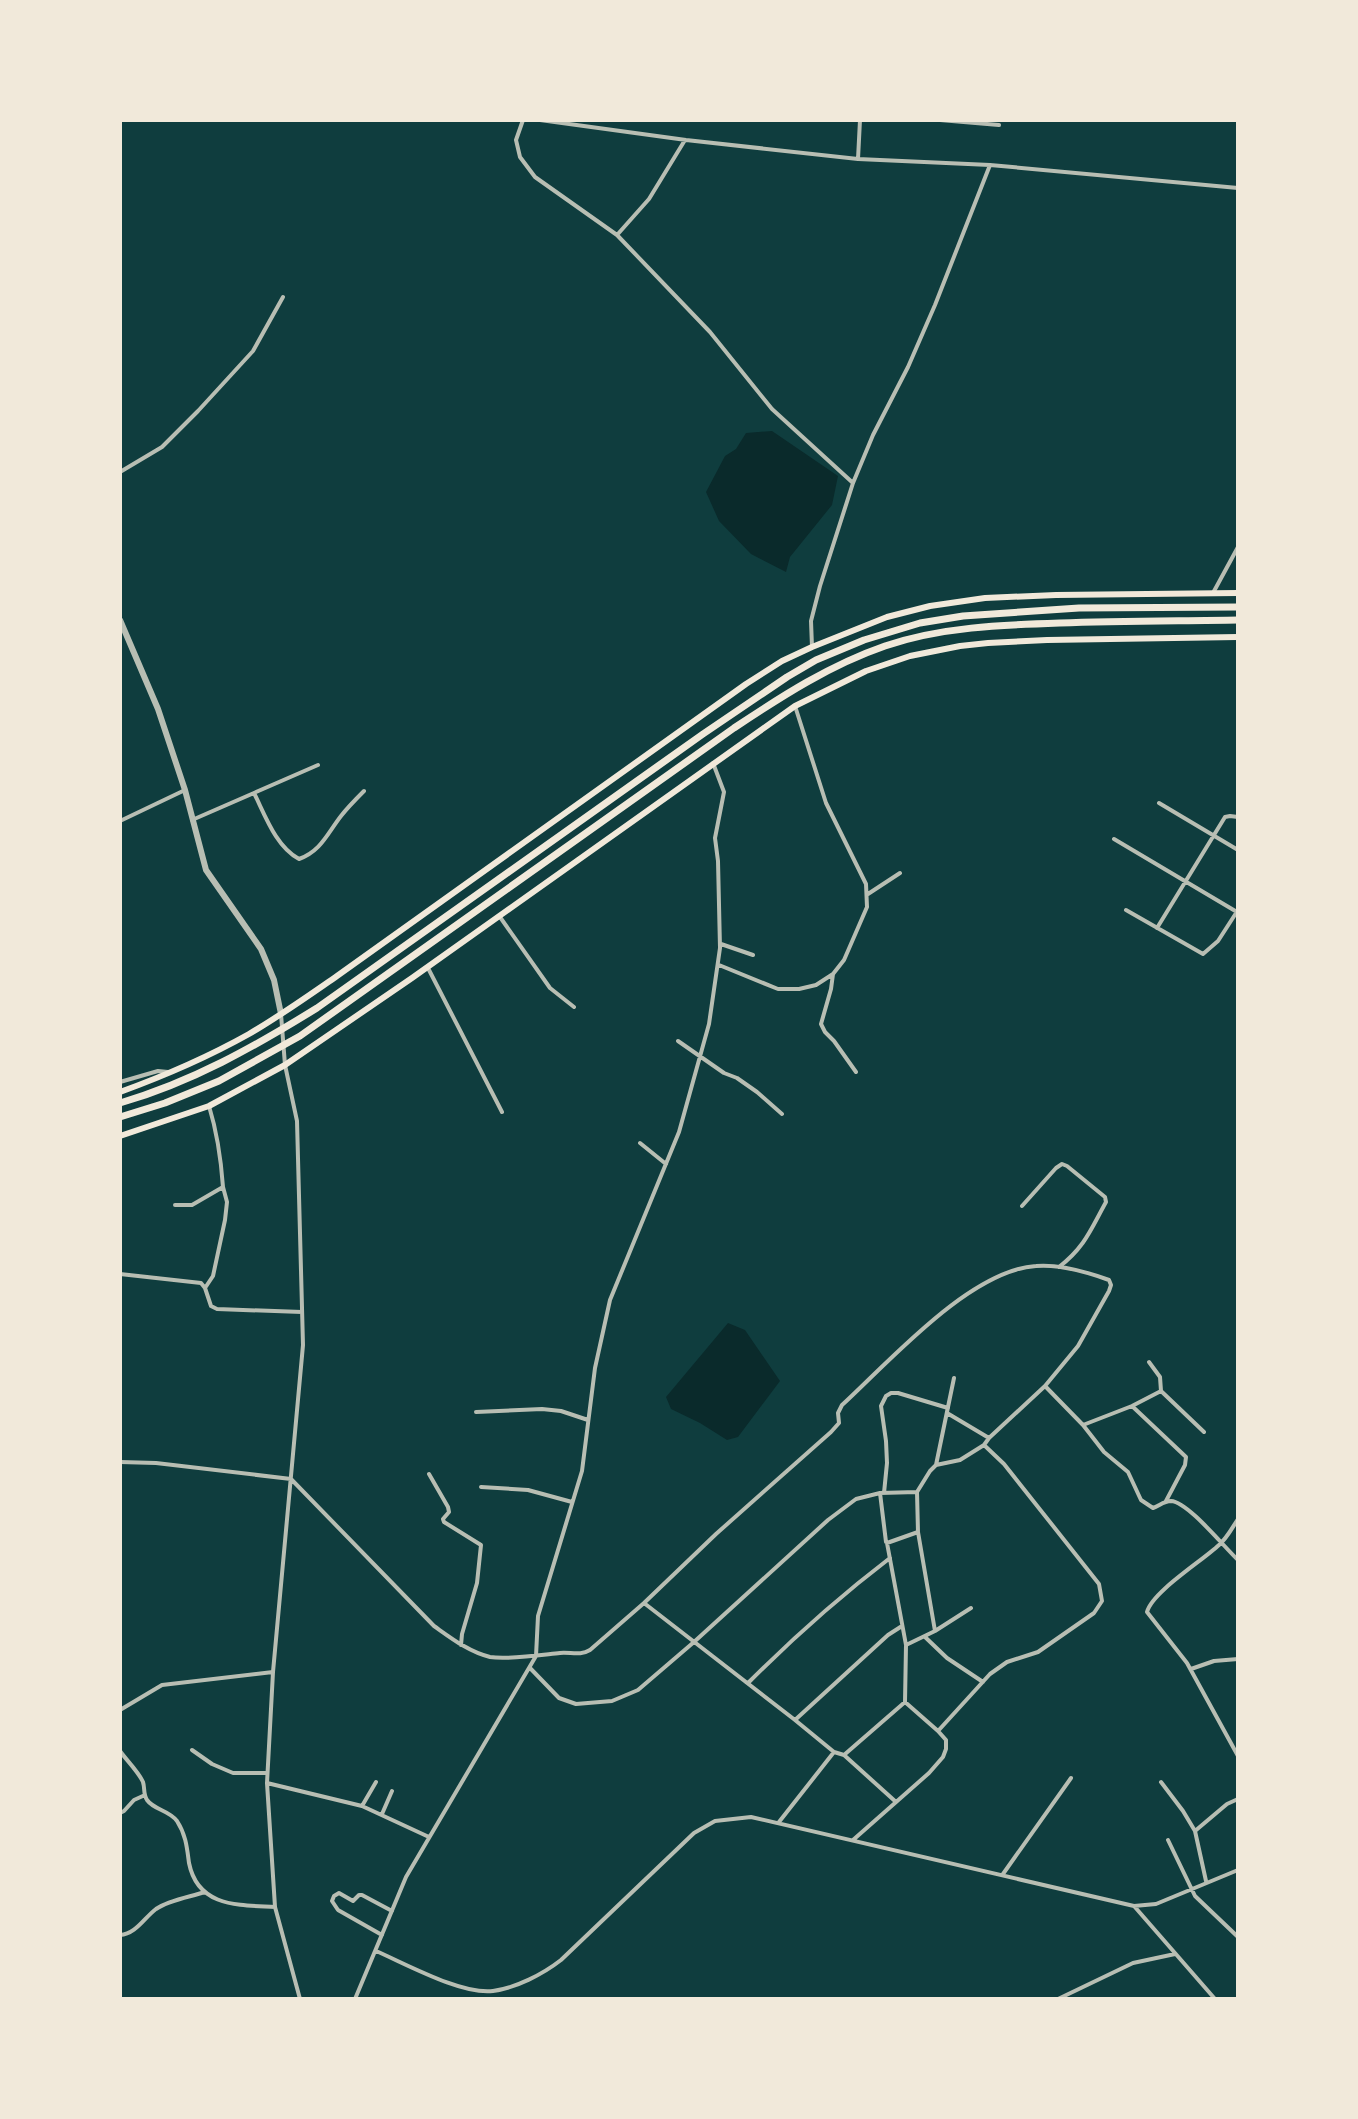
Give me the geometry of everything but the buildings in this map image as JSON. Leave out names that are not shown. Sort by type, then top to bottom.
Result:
[{"type":"highway","points":[[120,1103],[186,1080],[317,1008],[787,677],[816,660],[864,640],[920,623],[963,616],[1079,608],[1238,607]]},
{"type":"highway","points":[[120,1117],[219,1081],[300,1036],[734,728],[819,675],[883,647],[934,634],[1018,624],[1238,620]]},
{"type":"main road","points":[[120,1092],[249,1034],[281,1014],[746,684],[782,661],[812,647],[887,617],[971,600],[1056,595],[1238,593]]},
{"type":"main road","points":[[120,1136],[209,1106],[285,1065],[795,706],[866,671],[910,656],[960,646],[1047,640],[1238,637]]},
{"type":"street","points":[[523,120],[516,140],[525,166],[535,177],[617,235],[710,332],[772,409],[853,483]]},
{"type":"street","points":[[540,120],[858,159],[990,165],[1238,188]]},
{"type":"street","points":[[858,159],[860,120]]},
{"type":"street","points":[[940,120],[999,125]]},
{"type":"street","points":[[617,235],[649,199],[686,140]]},
{"type":"street","points":[[812,647],[811,621],[853,483],[935,305],[990,165]]},
{"type":"street","points":[[120,472],[162,447],[198,411],[253,351],[283,297]]},
{"type":"street","points":[[1213,593],[1238,547]]},
{"type":"street","points":[[120,620],[158,709],[185,790],[206,870],[261,949],[274,980],[281,1014],[285,1065],[297,1121],[303,1345],[273,1672],[267,1783],[275,1907],[300,1999]]},
{"type":"street","points":[[718,964],[778,989],[816,985],[833,974],[844,960],[867,907],[866,884],[826,803],[795,706]]},
{"type":"street","points":[[355,1999],[406,1877],[536,1656],[538,1616],[582,1471],[595,1368],[610,1300],[679,1132],[709,1024],[720,943],[715,838],[724,792],[713,763]]},
{"type":"street","points":[[192,820],[318,765]]},
{"type":"street","points":[[120,821],[185,790]]},
{"type":"street","points":[[254,793],[273,830],[290,853],[299,859],[323,843],[364,791]]},
{"type":"street","points":[[1159,803],[1238,850]]},
{"type":"street","points":[[1157,928],[1225,817],[1238,817]]},
{"type":"street","points":[[1114,839],[1237,911],[1218,941],[1203,954],[1126,910]]},
{"type":"street","points":[[868,894],[900,873]]},
{"type":"street","points":[[499,916],[550,988],[574,1007]]},
{"type":"street","points":[[720,943],[753,955]]},
{"type":"street","points":[[427,967],[502,1112]]},
{"type":"street","points":[[833,974],[821,1024],[856,1072]]},
{"type":"street","points":[[678,1041],[699,1058],[757,1092],[782,1114]]},
{"type":"street","points":[[120,1082],[158,1071],[170,1072]]},
{"type":"street","points":[[205,1288],[213,1276],[227,1202],[209,1106]]},
{"type":"street","points":[[640,1143],[666,1164]]},
{"type":"street","points":[[1022,1206],[1062,1164],[1107,1199],[1086,1241],[1059,1267]]},
{"type":"street","points":[[175,1205],[192,1205],[223,1187]]},
{"type":"street","points":[[120,1462],[156,1463],[291,1479],[434,1626],[461,1645],[490,1657],[585,1653],[831,1432],[838,1425],[838,1411],[842,1405],[937,1317],[970,1291],[1004,1274],[1034,1266],[1059,1267],[1107,1279],[1110,1288],[1078,1346],[1045,1386],[984,1445],[960,1460],[936,1465],[917,1492],[918,1532],[935,1631]]},
{"type":"street","points":[[120,1274],[201,1283],[211,1306],[217,1309],[302,1312]]},
{"type":"street","points":[[1149,1362],[1160,1377],[1161,1391],[1204,1432]]},
{"type":"street","points":[[936,1465],[954,1378]]},
{"type":"street","points":[[1045,1386],[1104,1452],[1128,1472],[1144,1503],[1153,1508],[1166,1501],[1185,1465],[1186,1457],[1132,1406]]},
{"type":"street","points":[[1083,1425],[1161,1391]]},
{"type":"street","points":[[844,1755],[905,1702],[906,1645],[887,1543],[882,1493],[887,1463],[882,1401],[891,1393],[898,1393],[947,1411],[989,1438]]},
{"type":"street","points":[[476,1412],[542,1409],[589,1420]]},
{"type":"street","points":[[938,1731],[983,1682],[1007,1662],[1038,1652],[1094,1613],[1102,1601],[1099,1584],[1058,1529],[1004,1464],[984,1445]]},
{"type":"street","points":[[429,1474],[448,1507],[444,1522],[481,1545],[477,1583],[461,1645]]},
{"type":"street","points":[[481,1487],[528,1490],[572,1502]]},
{"type":"street","points":[[530,1668],[559,1698],[576,1704],[612,1701],[638,1690],[828,1520],[856,1499],[882,1493],[917,1492]]},
{"type":"street","points":[[1166,1501],[1179,1503],[1197,1517],[1238,1560]]},
{"type":"street","points":[[1238,1519],[1221,1543],[1159,1594],[1148,1608],[1150,1617],[1191,1669],[1238,1756]]},
{"type":"street","points":[[887,1543],[918,1532]]},
{"type":"street","points":[[748,1683],[792,1639],[890,1558]]},
{"type":"street","points":[[644,1603],[834,1752],[844,1755],[896,1802]]},
{"type":"street","points":[[906,1645],[971,1608]]},
{"type":"street","points":[[795,1720],[888,1635],[902,1626]]},
{"type":"street","points":[[924,1636],[947,1658],[983,1682]]},
{"type":"street","points":[[1191,1669],[1214,1661],[1238,1659]]},
{"type":"street","points":[[120,1710],[162,1685],[273,1672]]},
{"type":"street","points":[[853,1840],[943,1757],[946,1740],[905,1702]]},
{"type":"street","points":[[192,1750],[212,1764],[233,1773],[268,1773]]},
{"type":"street","points":[[120,1751],[143,1782],[148,1802],[176,1820],[186,1838],[194,1878],[205,1891],[213,1899],[224,1902],[275,1907]]},
{"type":"street","points":[[778,1823],[834,1752]]},
{"type":"street","points":[[1003,1875],[1071,1778]]},
{"type":"street","points":[[362,1806],[376,1782]]},
{"type":"street","points":[[1161,1782],[1195,1831],[1206,1881]]},
{"type":"street","points":[[267,1783],[362,1806],[429,1837]]},
{"type":"street","points":[[381,1815],[392,1791]]},
{"type":"street","points":[[120,1813],[145,1795]]},
{"type":"street","points":[[1195,1831],[1227,1804],[1238,1799]]},
{"type":"street","points":[[376,1951],[464,1987],[479,1991],[506,1988],[544,1973],[561,1960],[694,1833],[715,1821],[751,1817],[1134,1906],[1156,1904],[1238,1870]]},
{"type":"street","points":[[1168,1840],[1189,1889],[1238,1937]]},
{"type":"street","points":[[120,1935],[128,1934],[155,1909],[205,1891]]},
{"type":"street","points":[[382,1935],[338,1910],[332,1901],[334,1896],[339,1893],[353,1901],[362,1895],[392,1911]]},
{"type":"street","points":[[1134,1906],[1215,1999]]},
{"type":"street","points":[[1058,1999],[1133,1963],[1175,1954]]},
{"type":"water","points":[[772,431],[838,476],[832,505],[790,557],[786,572],[751,554],[719,521],[706,492],[725,456],[736,449],[746,433]]},
{"type":"water","points":[[728,1323],[745,1330],[780,1381],[738,1437],[727,1440],[671,1409],[666,1397]]}]
